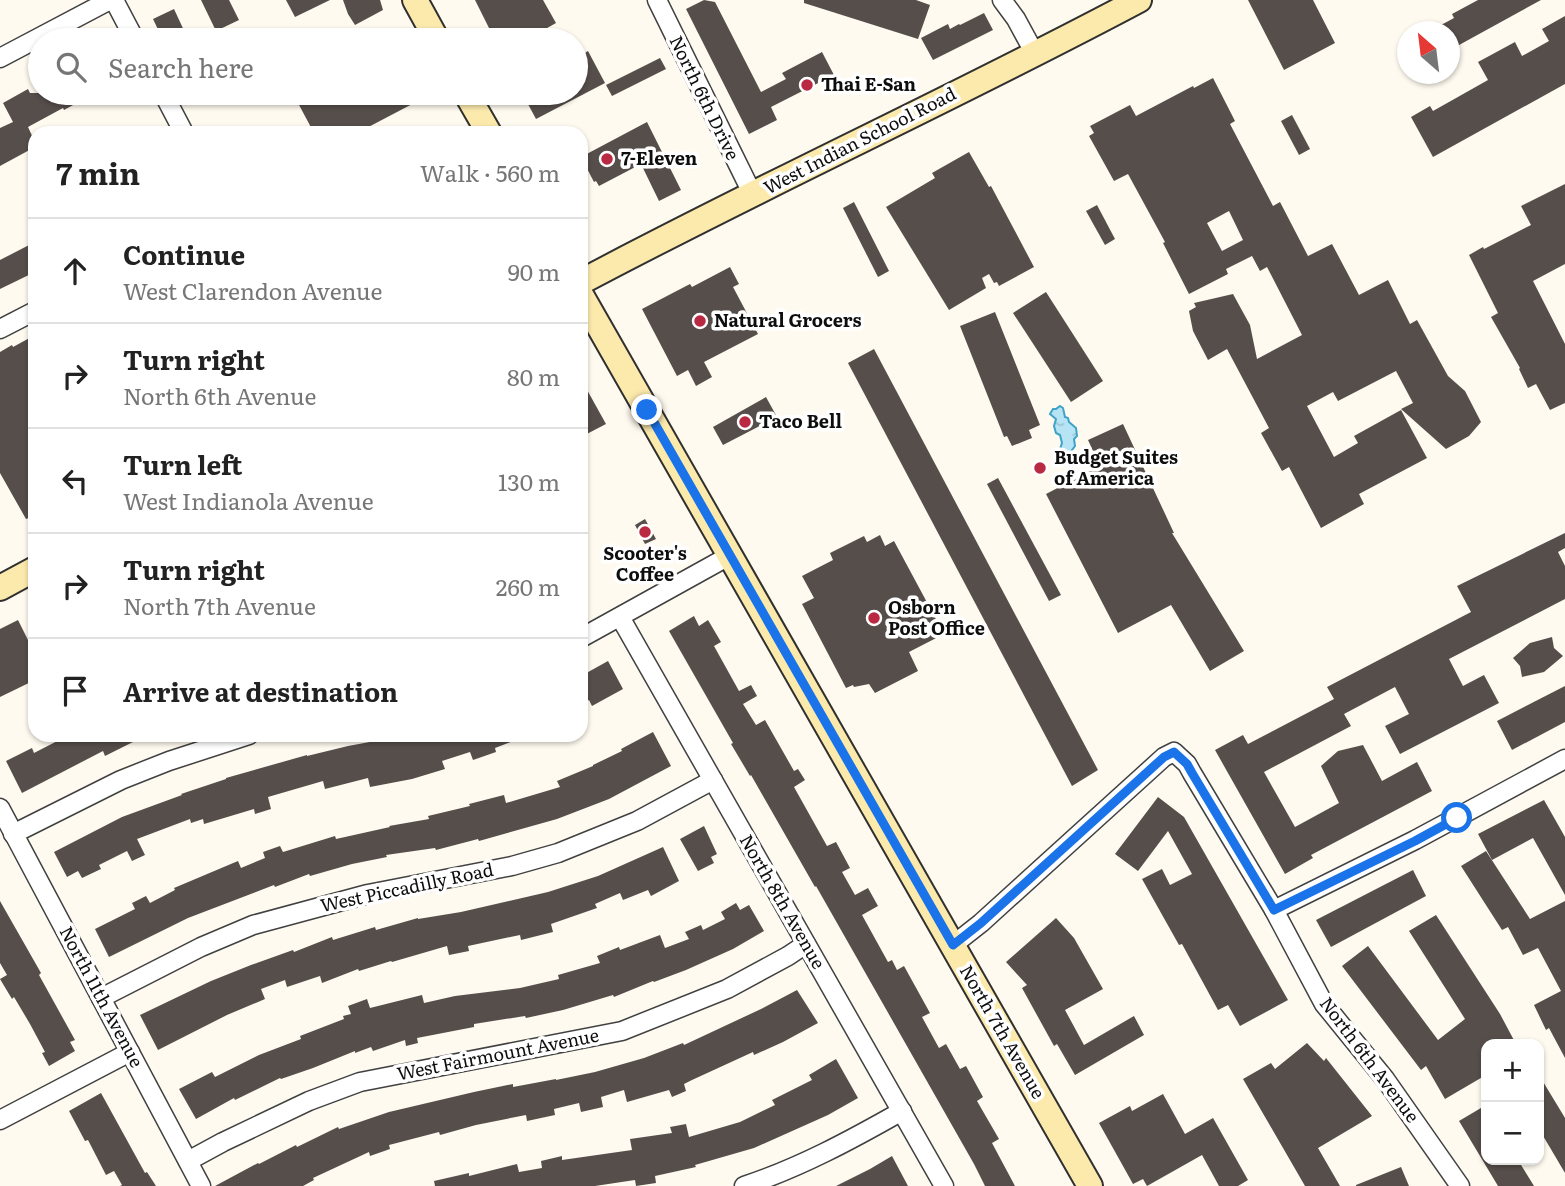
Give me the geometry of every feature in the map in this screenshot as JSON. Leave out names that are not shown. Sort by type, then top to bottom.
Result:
[{"type":"main road","points":[[415,0],[430,28]]},
{"type":"main road","name":"West Indian School Road","points":[[588,278],[1139,0]]},
{"type":"main road","points":[[473,105],[484,126]]},
{"type":"main road","name":"North 7th Avenue","points":[[588,307],[1090,1186]]},
{"type":"main road","points":[[0,588],[28,573]]},
{"type":"street","points":[[58,28],[112,0],[128,28]]},
{"type":"street","name":"North 6th Drive","points":[[657,0],[753,195]]},
{"type":"street","points":[[1002,0],[1035,54]]},
{"type":"street","points":[[0,58],[28,44]]},
{"type":"street","points":[[169,105],[180,126]]},
{"type":"street","points":[[0,329],[28,315]]},
{"type":"street","points":[[588,634],[729,556]]},
{"type":"street","name":"North 8th Avenue","points":[[620,617],[944,1186]]},
{"type":"street","points":[[13,834],[121,780],[227,742]]},
{"type":"street","name":"North 6th Avenue","points":[[953,945],[981,923],[1164,757],[1174,752],[1187,764],[1274,910],[1324,1004],[1385,1079],[1460,1186]]},
{"type":"street","points":[[1274,910],[1415,841],[1564,761]]},
{"type":"street","name":"West Piccadilly Road","points":[[101,998],[201,947],[253,925],[368,894],[512,866],[558,853],[637,821],[713,780]]},
{"type":"street","name":"North 11th Avenue","points":[[0,808],[201,1186]]},
{"type":"street","name":"West Fairmount Avenue","points":[[188,1161],[309,1101],[360,1082],[622,1031],[727,989],[806,944]]},
{"type":"street","points":[[0,1120],[130,1052]]},
{"type":"street","points":[[744,1186],[797,1166],[902,1111]]},
{"type":"water","points":[[1060,406],[1065,417],[1076,428],[1075,446],[1069,454],[1059,452],[1062,443],[1054,426],[1056,419],[1050,414]]},
{"type":"building","points":[[201,0],[229,0],[239,20],[222,28],[215,28]]},
{"type":"building","points":[[286,0],[330,0],[295,17]]},
{"type":"building","points":[[343,0],[380,0],[383,10],[355,25]]},
{"type":"building","points":[[475,0],[543,0],[556,23],[547,28],[489,28]]},
{"type":"building","points":[[704,0],[715,2],[761,92],[786,79],[782,73],[822,52],[834,75],[771,107],[777,120],[749,134],[686,9]]},
{"type":"building","points":[[804,0],[916,0],[930,5],[918,39],[804,3]]},
{"type":"building","points":[[1248,0],[1313,0],[1335,43],[1284,70]]},
{"type":"building","points":[[1478,0],[1541,0],[1460,45],[1460,21],[1448,21],[1454,18],[1452,14]]},
{"type":"building","points":[[174,9],[183,28],[157,28],[153,19]]},
{"type":"building","points":[[984,13],[993,30],[933,60],[921,38],[948,24],[950,29]]},
{"type":"building","points":[[1565,16],[1565,84],[1433,157],[1411,117],[1430,106],[1433,111],[1488,80],[1478,62],[1515,42],[1522,56],[1549,41],[1542,29]]},
{"type":"building","points":[[588,51],[605,83],[588,92]]},
{"type":"building","points":[[660,58],[666,69],[612,96],[606,85]]},
{"type":"building","points":[[1213,78],[1235,121],[1230,124],[1273,206],[1280,202],[1308,256],[1332,244],[1359,295],[1388,280],[1410,324],[1417,320],[1448,376],[1465,391],[1481,422],[1469,436],[1446,449],[1401,409],[1413,403],[1396,371],[1338,401],[1333,392],[1307,406],[1334,457],[1358,443],[1354,436],[1401,410],[1427,458],[1359,494],[1364,504],[1321,528],[1289,467],[1282,471],[1261,433],[1269,428],[1227,349],[1208,360],[1193,331],[1189,311],[1196,307],[1194,303],[1233,294],[1250,325],[1257,359],[1302,335],[1267,267],[1260,271],[1252,256],[1226,269],[1228,274],[1189,294],[1163,243],[1165,242],[1128,174],[1114,181],[1089,136],[1094,133],[1090,126],[1130,105],[1136,116],[1193,86],[1194,88]],"holes":[[[1229,211],[1243,240],[1222,251],[1207,223]]]},
{"type":"building","points":[[28,89],[28,105],[73,105],[28,126],[28,151],[0,166],[0,128],[13,122],[3,103]]},
{"type":"building","points":[[299,105],[410,105],[370,126],[310,126]]},
{"type":"building","points":[[528,105],[563,105],[536,119]]},
{"type":"building","points":[[1292,115],[1310,149],[1299,155],[1281,121]]},
{"type":"building","points":[[647,122],[681,190],[659,201],[641,164],[599,186],[588,170],[588,153]]},
{"type":"building","points":[[969,152],[989,187],[991,186],[1034,267],[999,286],[989,274],[982,278],[986,288],[949,310],[886,207],[935,178],[932,173]]},
{"type":"building","points":[[1565,184],[1565,264],[1533,281],[1565,344],[1565,403],[1550,410],[1536,384],[1528,388],[1520,368],[1491,317],[1498,313],[1469,255],[1531,225],[1521,206]]},
{"type":"building","points":[[854,202],[889,271],[878,277],[843,208]]},
{"type":"building","points":[[1097,205],[1115,239],[1105,245],[1086,211]]},
{"type":"building","points":[[28,246],[28,275],[0,289],[0,260]]},
{"type":"building","name":"Natural Grocers","points":[[730,267],[739,284],[733,287],[758,334],[704,362],[712,377],[696,386],[688,370],[677,376],[642,309]]},
{"type":"building","points":[[1046,292],[1103,381],[1071,402],[1013,313]]},
{"type":"building","points":[[995,312],[1040,425],[1029,430],[1032,438],[1012,446],[1007,436],[1004,437],[960,326]]},
{"type":"building","points":[[28,339],[26,519],[0,473],[0,352],[12,345],[13,347]]},
{"type":"building","points":[[874,349],[1098,770],[1072,786],[848,363]]},
{"type":"building","points":[[588,392],[606,424],[588,433]]},
{"type":"building","name":"Taco Bell","points":[[766,397],[777,417],[723,445],[713,427]]},
{"type":"building","points":[[1123,424],[1172,533],[1244,651],[1210,671],[1171,605],[1118,633],[1046,494],[1100,466],[1088,440]]},
{"type":"building","points":[[998,478],[1061,595],[1049,601],[987,484]]},
{"type":"building","name":"Scooter's Coffee","points":[[645,519],[656,539],[645,544],[635,525]]},
{"type":"building","points":[[1565,533],[1565,548],[1558,552],[1565,566],[1565,599],[1449,659],[1463,686],[1484,675],[1499,703],[1400,754],[1385,726],[1409,714],[1395,687],[1344,714],[1351,726],[1264,772],[1295,827],[1339,803],[1321,766],[1338,751],[1363,745],[1382,781],[1417,762],[1432,791],[1311,855],[1313,858],[1285,874],[1215,750],[1243,735],[1248,744],[1334,699],[1327,687],[1471,612],[1457,586]]},
{"type":"building","name":"Osborn Post Office","points":[[880,535],[885,546],[894,541],[944,634],[909,652],[918,671],[875,693],[869,684],[846,688],[802,604],[814,598],[802,576],[833,560],[830,553],[864,536],[867,542]]},
{"type":"building","points":[[694,616],[699,626],[708,620],[721,642],[714,646],[739,691],[751,685],[757,696],[743,704],[756,725],[765,720],[794,771],[798,769],[805,780],[794,787],[827,846],[836,842],[850,868],[842,872],[855,895],[868,888],[878,906],[862,915],[888,962],[892,960],[897,970],[904,966],[930,1013],[922,1017],[939,1048],[946,1044],[960,1069],[966,1066],[983,1097],[977,1101],[999,1139],[992,1143],[1015,1186],[985,1186],[816,886],[731,744],[733,743],[669,631]]},
{"type":"building","points":[[18,620],[28,640],[28,683],[0,697],[0,629]]},
{"type":"building","points":[[1552,637],[1554,648],[1563,656],[1544,672],[1522,677],[1520,666],[1513,658],[1530,643]]},
{"type":"building","points":[[608,661],[623,689],[592,706],[588,700],[588,672]]},
{"type":"building","points":[[1565,686],[1565,722],[1512,750],[1497,721]]},
{"type":"building","points":[[653,732],[671,766],[609,799],[557,819],[479,841],[478,839],[436,850],[386,855],[387,857],[310,876],[309,874],[188,918],[109,957],[95,929],[135,909],[132,903],[146,896],[150,903],[175,890],[174,888],[238,861],[241,868],[265,858],[263,852],[280,846],[283,852],[335,836],[336,839],[429,819],[428,816],[504,795],[506,803],[560,787],[557,781],[593,766]]},
{"type":"building","points":[[55,742],[133,742],[105,756],[103,751],[22,793],[6,761],[32,748],[34,753]]},
{"type":"building","points":[[370,742],[510,742],[495,748],[496,752],[473,760],[470,752],[442,761],[445,769],[412,779],[370,787],[368,778],[325,789],[323,781],[268,797],[271,809],[255,814],[254,809],[204,824],[203,819],[191,823],[190,819],[137,839],[145,855],[132,861],[127,851],[99,865],[101,869],[82,878],[78,871],[67,877],[54,852],[122,817],[181,794],[226,778]]},
{"type":"building","points":[[1158,797],[1184,817],[1288,1000],[1240,1026],[1228,1005],[1218,1010],[1142,879],[1162,869],[1170,885],[1192,874],[1168,831],[1138,871],[1115,854]]},
{"type":"building","points":[[1544,800],[1565,837],[1565,895],[1533,838],[1492,860],[1478,834]]},
{"type":"building","points":[[704,826],[717,854],[711,857],[714,863],[698,871],[680,839]]},
{"type":"building","points":[[663,847],[679,881],[651,896],[648,890],[623,900],[620,893],[595,904],[597,908],[551,924],[553,932],[521,940],[520,935],[468,946],[469,951],[449,955],[447,946],[359,971],[358,969],[322,983],[320,976],[287,987],[285,980],[261,989],[265,999],[158,1050],[140,1015],[211,981],[332,937],[333,940],[375,927],[376,930],[418,918],[461,912],[548,892],[598,876]]},
{"type":"building","points":[[1486,851],[1530,919],[1565,901],[1565,1058],[1549,1028],[1546,1030],[1534,1005],[1561,991],[1538,948],[1523,955],[1508,927],[1502,930],[1461,866]]},
{"type":"building","points":[[1413,870],[1426,896],[1331,947],[1316,920]]},
{"type":"building","points":[[0,901],[75,1040],[70,1042],[75,1051],[49,1066],[42,1053],[45,1052],[30,1024],[0,979],[7,975],[0,963]]},
{"type":"building","points":[[736,903],[740,910],[749,905],[764,931],[733,949],[686,970],[614,997],[613,995],[526,1018],[525,1016],[474,1024],[474,1027],[417,1038],[418,1043],[406,1046],[405,1040],[373,1051],[371,1047],[355,1051],[280,1078],[235,1100],[234,1098],[196,1119],[179,1089],[212,1072],[215,1077],[259,1055],[301,1039],[300,1036],[344,1019],[343,1016],[351,1014],[348,1006],[367,999],[370,1008],[422,995],[424,1003],[559,979],[558,975],[600,963],[597,956],[619,947],[620,950],[660,935],[665,948],[689,939],[685,932],[701,925],[703,930],[725,919],[721,912]]},
{"type":"building","points":[[1436,915],[1513,1039],[1481,1039],[1481,1078],[1445,1099],[1426,1066],[1421,1070],[1342,966],[1368,946],[1438,1040],[1465,1019],[1409,931]]},
{"type":"building","points":[[1056,918],[1074,938],[1103,989],[1065,1010],[1084,1045],[1134,1016],[1144,1035],[1075,1075],[1057,1044],[1054,1046],[1022,988],[1027,985],[1006,962]]},
{"type":"building","points":[[797,990],[818,1023],[783,1042],[754,1055],[753,1052],[684,1084],[686,1091],[672,1097],[669,1090],[627,1102],[624,1090],[601,1097],[603,1107],[581,1112],[579,1103],[554,1109],[555,1115],[527,1121],[526,1115],[440,1135],[439,1132],[389,1145],[390,1149],[370,1156],[369,1152],[313,1178],[314,1180],[303,1186],[215,1186],[258,1163],[338,1127],[339,1129],[389,1112],[474,1092],[513,1084],[513,1087],[556,1080],[644,1058],[683,1043],[684,1045]]},
{"type":"building","points":[[1307,1043],[1324,1061],[1326,1058],[1372,1116],[1318,1148],[1340,1186],[1305,1186],[1243,1079],[1271,1063],[1275,1069]]},
{"type":"building","points":[[836,1059],[858,1098],[828,1115],[754,1148],[695,1165],[696,1167],[655,1176],[656,1183],[636,1186],[635,1180],[595,1186],[435,1186],[434,1181],[469,1173],[469,1176],[517,1164],[519,1172],[542,1168],[541,1161],[562,1156],[562,1160],[632,1150],[630,1139],[672,1133],[670,1127],[686,1124],[689,1137],[740,1122],[775,1105],[772,1100],[812,1080],[809,1075]]},
{"type":"building","points":[[1544,1083],[1565,1118],[1565,1173],[1544,1137]]},
{"type":"building","points":[[101,1093],[145,1173],[147,1172],[156,1186],[120,1186],[122,1185],[114,1171],[106,1175],[88,1140],[85,1141],[69,1111]]},
{"type":"building","points":[[1163,1094],[1185,1134],[1213,1118],[1248,1180],[1238,1186],[1219,1186],[1202,1155],[1147,1186],[1143,1179],[1133,1184],[1099,1123],[1130,1106],[1132,1111]]},
{"type":"building","points":[[1481,1108],[1481,1158],[1459,1121]]},
{"type":"building","points":[[892,1156],[908,1186],[836,1186],[870,1169]]},
{"type":"building","points":[[1485,1165],[1521,1165],[1534,1186],[1498,1186]]},
{"type":"building","points":[[1401,1167],[1409,1186],[1356,1186],[1356,1185]]},
{"type":"place","name":"Thai E-San","points":[[807,85]]},
{"type":"place","name":"7-Eleven","points":[[607,159]]},
{"type":"place","name":"Natural Grocers","points":[[700,321]]},
{"type":"place","name":"Taco Bell","points":[[745,422]]},
{"type":"place","name":"Budget Suites of America","points":[[1040,468]]},
{"type":"place","name":"Scooter's Coffee","points":[[645,532]]},
{"type":"place","name":"Osborn Post Office","points":[[874,618]]},
{"type":"route","points":[[647,410],[953,945],[981,923],[1164,757],[1174,752],[1187,764],[1274,910],[1457,818]]}]
